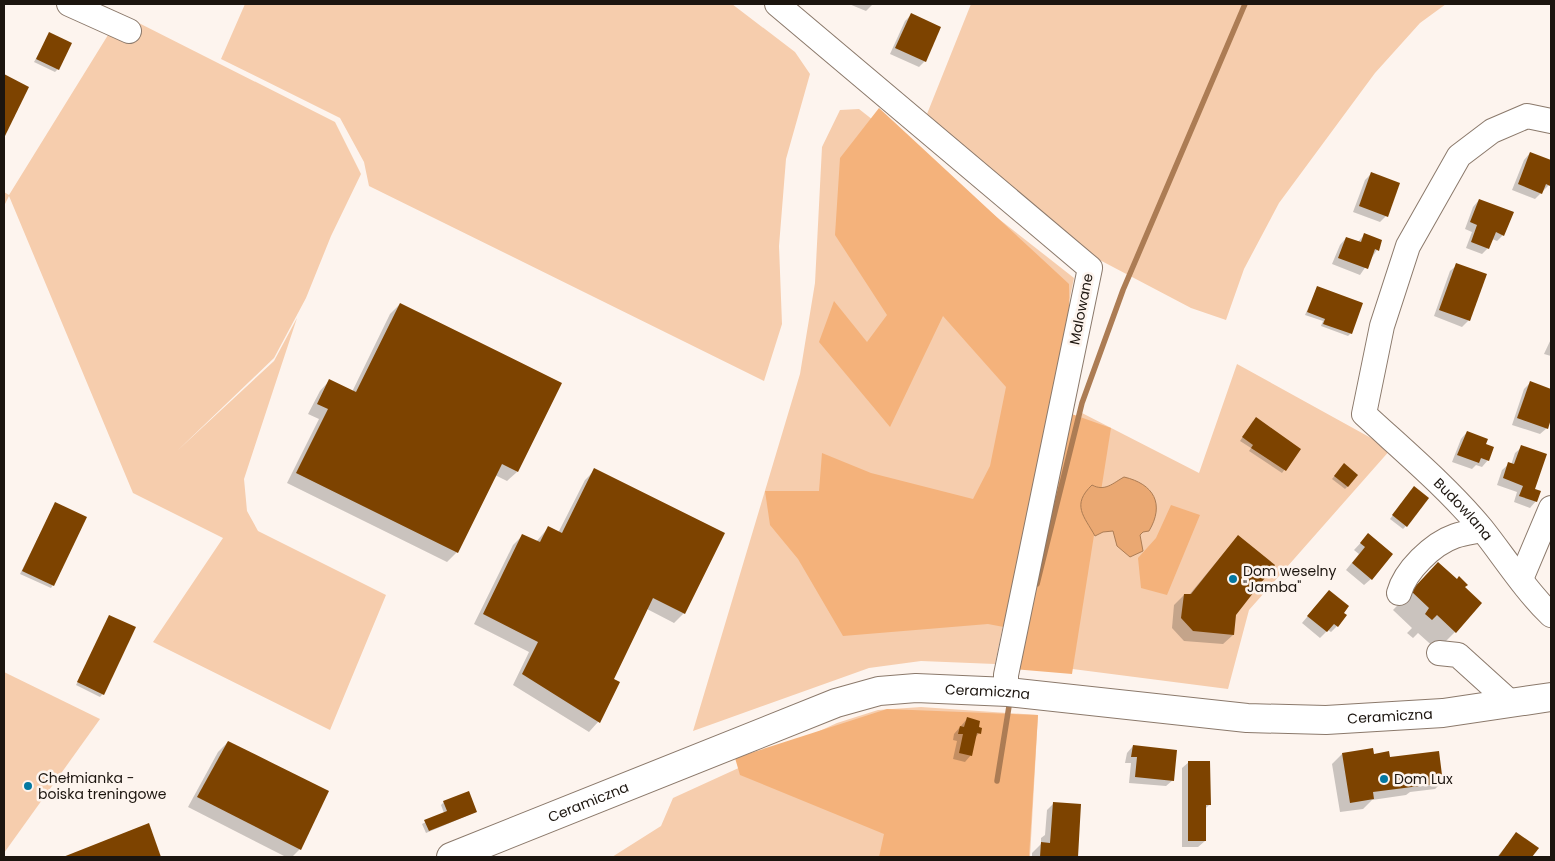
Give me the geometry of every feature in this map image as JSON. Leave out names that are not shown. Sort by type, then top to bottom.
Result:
[{"type":"street","points":[[69,4],[129,31]]},
{"type":"street","name":"Malowane","points":[[777,4],[1090,268],[1006,675],[1011,693]]},
{"type":"street","name":"Budowlana","points":[[1551,122],[1527,116],[1492,131],[1459,156],[1408,246],[1382,326],[1364,414],[1447,490],[1482,530],[1535,599],[1551,616]]},
{"type":"street","points":[[1521,579],[1551,508]]},
{"type":"street","points":[[1399,594],[1402,581],[1433,548],[1454,536],[1482,530]]},
{"type":"street","points":[[1439,653],[1458,655],[1511,703]]},
{"type":"street","name":"Ceramiczna","points":[[451,857],[836,703],[878,691],[916,688],[1011,693],[1247,718],[1326,720],[1443,713],[1551,697]]},
{"type":"shaded area","points":[[245,4],[732,4],[795,52],[810,74],[786,159],[779,246],[782,324],[764,381],[369,186],[364,162],[340,118],[221,59]]},
{"type":"shaded area","points":[[971,4],[1446,4],[1420,23],[1375,73],[1279,203],[1244,269],[1226,320],[1191,308],[1094,257],[927,114]]},
{"type":"shaded area","points":[[121,14],[335,122],[361,174],[331,236],[306,298],[274,358],[177,451],[274,361],[297,318],[244,479],[247,511],[258,531],[386,595],[330,730],[153,642],[223,538],[133,493],[9,196],[4,206],[4,192],[9,195]]},
{"type":"shaded area","points":[[879,108],[1069,284],[1070,340],[1009,628],[988,624],[843,636],[798,559],[770,525],[765,491],[819,491],[822,453],[871,473],[973,499],[990,466],[1006,387],[943,316],[890,427],[819,342],[834,301],[867,342],[887,315],[835,235],[840,158]]},
{"type":"shaded area","points":[[859,109],[1074,278],[995,664],[921,661],[869,668],[693,731],[800,374],[815,283],[822,147],[840,110]]},
{"type":"shaded area","points":[[1237,364],[1391,449],[1249,610],[1228,689],[1026,663],[1080,412],[1199,473]]},
{"type":"shaded area","points":[[1066,412],[1111,428],[1072,674],[1012,669]]},
{"type":"shaded area","points":[[1124,477],[1134,480],[1149,490],[1154,496],[1156,504],[1154,521],[1149,531],[1143,532],[1140,535],[1143,551],[1130,557],[1117,546],[1113,531],[1103,532],[1095,536],[1084,516],[1081,505],[1082,499],[1092,485],[1101,488],[1105,487]]},
{"type":"shaded area","points":[[1171,505],[1200,515],[1167,595],[1141,588],[1138,558],[1156,538]]},
{"type":"shaded area","name":"Chełmianka - boiska treningowe","points":[[4,672],[100,719],[4,853]]},
{"type":"shaded area","points":[[921,707],[1038,715],[1030,857],[612,857],[661,826],[673,798],[837,723],[878,710]]},
{"type":"shaded area","points":[[887,709],[1038,715],[1029,857],[879,857],[884,834],[740,775],[735,758]]},
{"type":"building","points":[[911,13],[941,27],[926,62],[895,48]]},
{"type":"building","points":[[49,32],[72,43],[59,70],[36,59]]},
{"type":"building","points":[[4,74],[29,87],[4,138]]},
{"type":"building","points":[[1530,152],[1551,160],[1551,184],[1550,186],[1546,184],[1542,194],[1518,184]]},
{"type":"building","points":[[1371,172],[1400,183],[1388,217],[1359,206]]},
{"type":"building","points":[[1479,199],[1514,212],[1504,236],[1496,232],[1489,249],[1471,242],[1477,225],[1470,222]]},
{"type":"building","points":[[1364,233],[1382,240],[1379,251],[1375,249],[1368,269],[1338,258],[1346,237],[1361,242]]},
{"type":"building","points":[[1456,263],[1487,274],[1470,321],[1439,310]]},
{"type":"building","points":[[1317,286],[1363,303],[1352,334],[1323,324],[1325,319],[1307,312]]},
{"type":"building","points":[[400,303],[562,383],[518,472],[502,464],[458,553],[296,473],[328,409],[317,404],[329,379],[356,392]]},
{"type":"building","points":[[1530,381],[1551,389],[1551,419],[1548,429],[1517,418]]},
{"type":"building","points":[[1256,417],[1301,449],[1286,471],[1251,448],[1253,445],[1242,437]]},
{"type":"building","points":[[1467,431],[1488,439],[1486,444],[1494,447],[1489,461],[1481,458],[1479,463],[1457,455]]},
{"type":"building","points":[[1521,445],[1547,454],[1535,489],[1541,491],[1537,502],[1519,496],[1523,486],[1503,478],[1508,462],[1514,464]]},
{"type":"building","points":[[1344,463],[1358,475],[1348,487],[1334,476]]},
{"type":"building","points":[[594,468],[725,533],[685,614],[653,598],[614,679],[620,682],[600,723],[522,674],[538,642],[483,614],[522,534],[540,542],[548,526],[562,533]]},
{"type":"building","points":[[1414,486],[1429,498],[1407,527],[1392,515]]},
{"type":"building","points":[[55,502],[87,517],[54,586],[22,571]]},
{"type":"building","points":[[1368,533],[1393,554],[1372,580],[1352,563],[1365,547],[1360,543]]},
{"type":"building","name":"Dom weselny \"Jamba\"","points":[[1238,535],[1275,565],[1236,615],[1234,635],[1193,631],[1181,618],[1184,594],[1191,594]]},
{"type":"building","points":[[1438,562],[1457,579],[1459,576],[1468,585],[1465,587],[1482,603],[1456,633],[1437,615],[1432,620],[1425,614],[1429,608],[1411,591]]},
{"type":"building","points":[[1329,590],[1349,606],[1344,613],[1347,615],[1338,627],[1334,624],[1327,632],[1307,616]]},
{"type":"building","points":[[109,615],[136,627],[104,695],[77,682]]},
{"type":"building","points":[[967,717],[980,721],[979,727],[982,728],[981,734],[977,733],[972,756],[959,753],[963,734],[958,734],[960,726],[964,727]]},
{"type":"building","points":[[228,741],[329,791],[301,850],[197,797]]},
{"type":"building","points":[[1133,745],[1177,750],[1174,781],[1135,777],[1137,757],[1131,757]]},
{"type":"building","points":[[1373,748],[1374,754],[1389,751],[1390,757],[1439,751],[1443,783],[1373,792],[1374,799],[1350,803],[1342,753]]},
{"type":"building","points":[[1188,761],[1210,761],[1211,805],[1206,805],[1206,841],[1188,841]]},
{"type":"building","points":[[469,791],[477,812],[429,831],[424,820],[447,811],[443,801]]},
{"type":"building","points":[[1053,802],[1081,804],[1078,857],[1040,857],[1041,842],[1050,843]]},
{"type":"building","points":[[149,823],[161,857],[63,857]]},
{"type":"building","points":[[1516,832],[1539,848],[1532,857],[1498,857]]},
{"type":"waterway","points":[[1037,584],[1082,403],[1123,290],[1245,4]]},
{"type":"waterway","points":[[997,781],[1010,700]]},
{"type":"place","name":"Dom weselny \"Jamba\"","points":[[1233,579]]},
{"type":"place","name":"Dom Lux","points":[[1384,779]]},
{"type":"place","name":"Chełmianka - boiska treningowe","points":[[28,786]]}]
